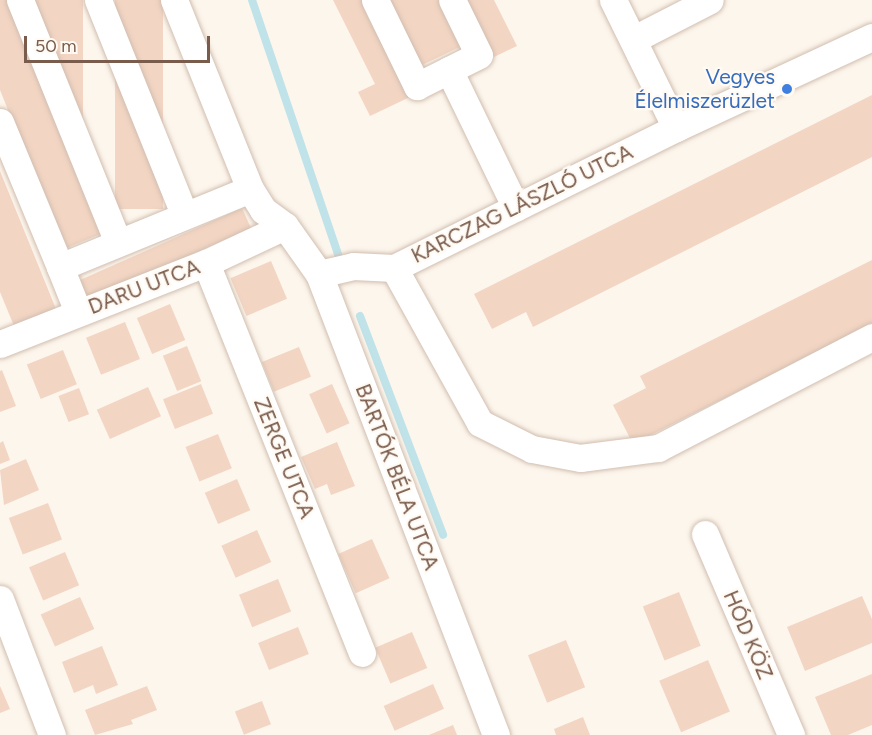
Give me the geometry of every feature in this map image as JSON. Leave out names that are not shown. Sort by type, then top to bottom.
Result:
[{"type":"street","points":[[20,0],[118,242]]},
{"type":"street","points":[[98,0],[184,214]]},
{"type":"street","name":"BARTÓK BÉLA UTCA","points":[[174,0],[250,189],[263,210],[285,226],[319,274],[496,735]]},
{"type":"street","points":[[375,0],[417,86],[479,55],[452,0]]},
{"type":"street","points":[[612,0],[634,39],[676,128]]},
{"type":"street","points":[[634,39],[710,0]]},
{"type":"street","name":"KARCZAG LÁSZLÓ UTCA","points":[[872,37],[676,128],[394,268],[480,423],[532,448],[580,458],[658,447],[872,337]]},
{"type":"street","points":[[449,70],[516,208]]},
{"type":"street","points":[[0,122],[78,312]]},
{"type":"street","points":[[60,267],[184,214],[250,189]]},
{"type":"street","name":"DARU UTCA","points":[[2,337],[78,312],[206,263],[285,226]]},
{"type":"street","name":"ZERGE UTCA","points":[[206,263],[362,653]]},
{"type":"street","points":[[319,274],[353,266],[394,268]]},
{"type":"street","name":"HÓD KÖZ","points":[[705,534],[791,735]]},
{"type":"street","points":[[0,599],[52,735]]},
{"type":"building","points":[[0,0],[9,0],[103,233],[64,249],[0,90]]},
{"type":"building","points":[[35,0],[83,0],[83,239],[35,239]]},
{"type":"building","points":[[115,0],[163,0],[163,209],[115,209]]},
{"type":"building","points":[[333,0],[362,0],[410,97],[370,116],[358,92],[375,84]]},
{"type":"building","points":[[387,0],[444,0],[466,44],[420,66]]},
{"type":"building","points":[[466,0],[494,0],[517,46],[494,57]]},
{"type":"building","points":[[872,95],[872,157],[533,327],[526,312],[492,329],[474,294]]},
{"type":"building","points":[[0,171],[56,309],[14,326],[0,292]]},
{"type":"building","points":[[242,208],[251,228],[83,303],[74,283]]},
{"type":"building","points":[[872,260],[872,324],[633,444],[613,405],[646,388],[640,376]]},
{"type":"building","points":[[271,261],[287,299],[247,316],[230,278]]},
{"type":"building","points":[[170,304],[185,340],[152,354],[137,318]]},
{"type":"building","points":[[125,322],[140,359],[101,375],[86,338]]},
{"type":"building","points":[[187,346],[201,381],[177,391],[163,356]]},
{"type":"building","points":[[299,347],[311,377],[274,392],[262,362]]},
{"type":"building","points":[[63,350],[77,384],[41,399],[27,365]]},
{"type":"building","points":[[2,370],[16,406],[0,412],[0,371]]},
{"type":"building","points":[[201,384],[213,414],[175,429],[163,399]]},
{"type":"building","points":[[332,384],[349,423],[327,433],[309,394]]},
{"type":"building","points":[[148,387],[161,416],[110,439],[97,410]]},
{"type":"building","points":[[79,388],[89,414],[68,422],[58,396]]},
{"type":"building","points":[[218,434],[232,468],[199,481],[186,447]]},
{"type":"building","points":[[3,441],[10,460],[0,464],[0,443]]},
{"type":"building","points":[[337,442],[355,486],[331,495],[327,484],[315,489],[301,457]]},
{"type":"building","points":[[26,459],[39,490],[4,505],[0,470]]},
{"type":"building","points":[[237,479],[250,510],[218,524],[205,493]]},
{"type":"building","points":[[48,503],[62,539],[23,554],[9,518]]},
{"type":"building","points":[[257,530],[271,562],[236,578],[221,546]]},
{"type":"building","points":[[372,539],[389,578],[356,593],[338,554]]},
{"type":"building","points":[[65,552],[79,585],[43,600],[29,567]]},
{"type":"building","points":[[278,579],[291,611],[252,627],[239,595]]},
{"type":"building","points":[[679,592],[701,646],[665,660],[643,607]]},
{"type":"building","points":[[862,596],[872,619],[872,643],[805,671],[787,627]]},
{"type":"building","points":[[80,597],[94,629],[55,646],[41,614]]},
{"type":"building","points":[[298,627],[309,654],[269,670],[258,643]]},
{"type":"building","points":[[412,632],[427,668],[390,684],[375,648]]},
{"type":"building","points":[[566,640],[585,687],[547,703],[528,655]]},
{"type":"building","points":[[102,646],[118,685],[96,694],[93,685],[74,693],[62,662]]},
{"type":"building","points":[[708,660],[730,712],[681,732],[659,681]]},
{"type":"building","points":[[872,674],[872,725],[848,735],[831,735],[815,697]]},
{"type":"building","points":[[433,684],[444,709],[395,731],[384,706]]},
{"type":"building","points":[[0,686],[10,709],[0,713]]},
{"type":"building","points":[[147,686],[157,710],[131,720],[133,724],[95,735],[85,710]]},
{"type":"building","points":[[262,701],[271,724],[244,735],[235,711]]},
{"type":"building","points":[[583,717],[590,735],[556,735],[554,729]]},
{"type":"building","points":[[453,725],[457,735],[429,735]]},
{"type":"waterway","points":[[252,0],[341,263]]},
{"type":"waterway","points":[[360,316],[443,535]]},
{"type":"place","name":"Vegyes Élelmiszerüzlet","points":[[787,89]]}]
